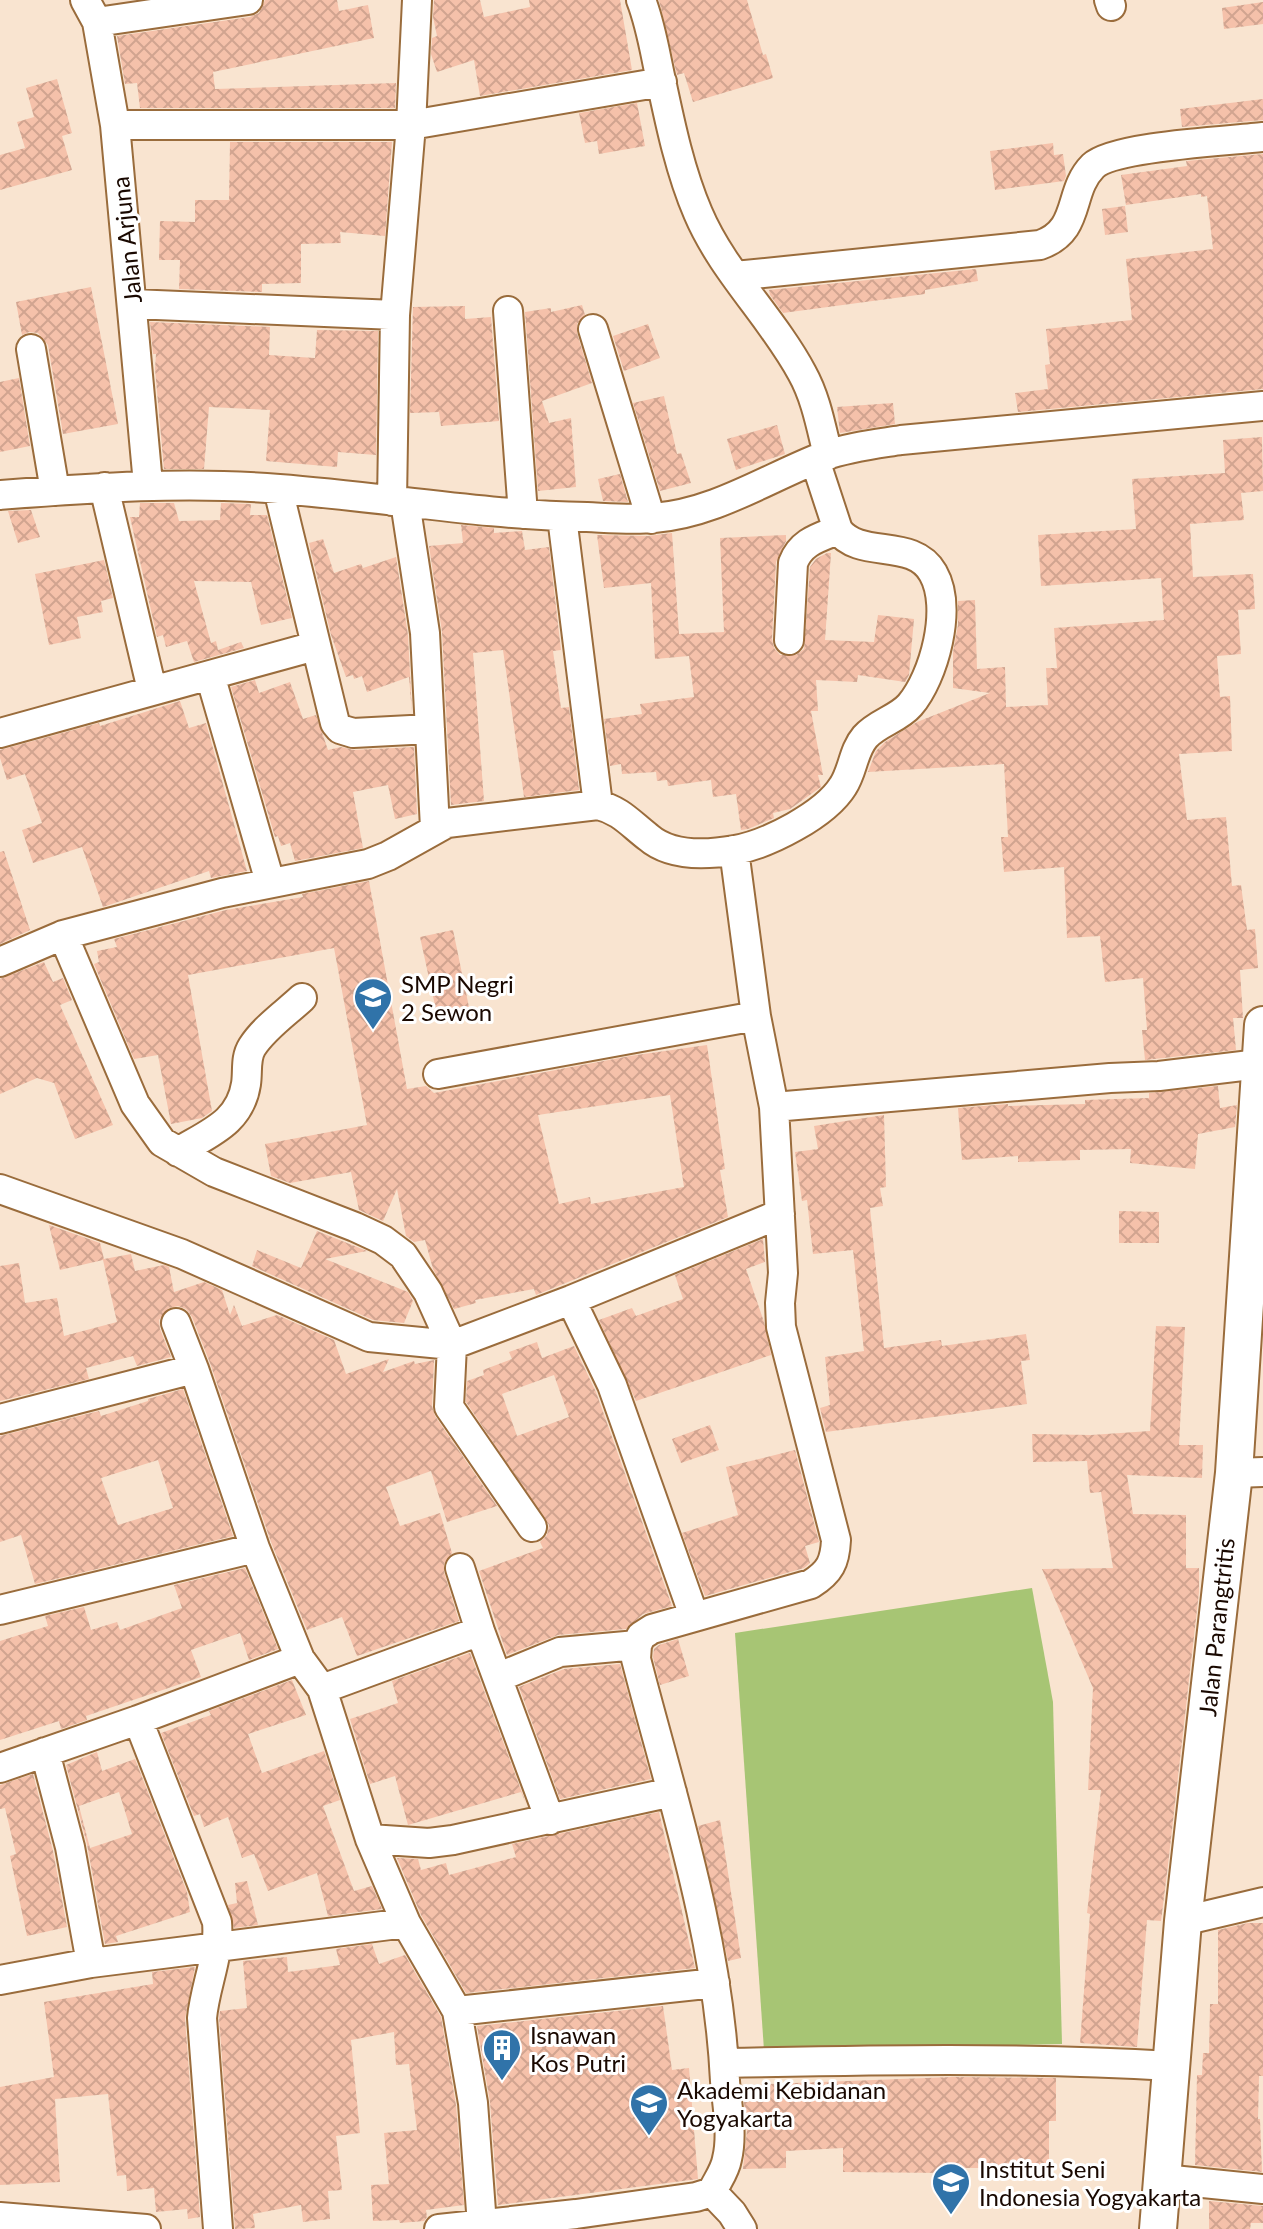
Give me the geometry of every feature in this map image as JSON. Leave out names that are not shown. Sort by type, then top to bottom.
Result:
[{"type":"main road","name":"Jalan Parangtritis","points":[[1158,2229],[1183,1921],[1248,1473],[1259,1064],[1263,1025]]},
{"type":"street","points":[[91,11],[248,0]]},
{"type":"street","points":[[417,0],[411,125],[395,315],[398,502],[425,633],[435,828]]},
{"type":"street","points":[[0,962],[63,935],[270,882],[368,864],[388,856],[435,828],[464,820],[598,805],[619,813],[661,847],[697,853],[734,850],[786,831],[835,798],[848,777],[862,740],[910,705],[926,682],[941,607],[938,583],[929,567],[913,555],[847,540],[838,530],[821,457],[813,398],[802,372],[706,231],[697,210],[641,0]]},
{"type":"street","name":"Jalan Arjuna","points":[[91,11],[115,125],[148,484]]},
{"type":"street","points":[[115,125],[411,125],[662,82]]},
{"type":"street","points":[[735,276],[1040,245],[1061,234],[1087,174],[1102,159],[1157,148],[1263,137]]},
{"type":"street","points":[[133,304],[395,315]]},
{"type":"street","points":[[508,311],[523,514]]},
{"type":"street","points":[[593,329],[651,519]]},
{"type":"street","points":[[31,349],[55,491]]},
{"type":"street","points":[[0,495],[148,484],[278,489],[562,517],[651,519],[680,516],[718,504],[821,457],[901,440],[1263,406]]},
{"type":"street","points":[[104,487],[152,690]]},
{"type":"street","points":[[278,489],[331,715],[340,729],[353,733],[430,729]]},
{"type":"street","points":[[562,517],[598,805]]},
{"type":"street","points":[[789,640],[793,563],[797,551],[808,542],[838,530]]},
{"type":"street","points":[[0,733],[315,646]]},
{"type":"street","points":[[210,675],[270,882]]},
{"type":"street","points":[[439,2229],[696,2197],[712,2192],[727,2159],[724,2063],[715,1983],[704,1923],[636,1659],[637,1645],[641,1636],[652,1629],[811,1584],[824,1576],[832,1565],[836,1540],[781,1327],[783,1273],[774,1107],[756,1016],[734,850]]},
{"type":"street","points":[[63,935],[135,1104],[162,1142],[214,1172],[383,1240],[403,1255],[418,1274],[452,1345],[449,1407],[532,1527]]},
{"type":"street","points":[[178,1152],[231,1119],[239,1110],[246,1085],[250,1049],[302,998]]},
{"type":"street","points":[[438,1074],[756,1016]]},
{"type":"street","points":[[774,1107],[1159,1076],[1259,1064]]},
{"type":"street","points":[[0,1189],[182,1254],[369,1337],[452,1345],[780,1214]]},
{"type":"street","points":[[571,1300],[612,1385],[694,1616]]},
{"type":"street","points":[[176,1323],[255,1548],[300,1659],[322,1689],[370,1839],[406,1923],[457,2011],[473,2103],[482,2225]]},
{"type":"street","points":[[0,1419],[194,1369]]},
{"type":"street","points":[[0,1610],[255,1548]]},
{"type":"street","points":[[460,1568],[550,1820]]},
{"type":"street","points":[[322,1689],[480,1631]]},
{"type":"street","points":[[499,1677],[560,1652],[637,1645]]},
{"type":"street","points":[[0,1768],[300,1659]]},
{"type":"street","points":[[138,1720],[217,1922],[217,1948],[202,2018],[218,2229]]},
{"type":"street","points":[[45,1752],[70,1847],[91,1963]]},
{"type":"street","points":[[370,1839],[429,1843],[672,1792]]},
{"type":"street","points":[[1183,1921],[1263,1902]]},
{"type":"street","points":[[0,1980],[91,1963],[406,1923]]},
{"type":"street","points":[[457,2011],[715,1983]]},
{"type":"street","points":[[724,2063],[1040,2061],[1171,2066]]},
{"type":"street","points":[[1163,2179],[1263,2189]]},
{"type":"street","points":[[712,2192],[742,2229]]},
{"type":"street","points":[[0,2217],[35,2224],[146,2229]]},
{"type":"green space","points":[[1032,1588],[1053,1702],[1062,2044],[764,2050],[735,1633]]},
{"type":"building","points":[[265,0],[337,0],[339,11],[368,5],[374,38],[213,72],[215,89],[396,83],[395,108],[140,108],[137,83],[125,84],[117,36],[250,17],[259,13]]},
{"type":"building","points":[[434,0],[480,0],[484,17],[530,7],[529,0],[620,0],[632,70],[480,96],[474,60],[437,72],[431,54],[432,38],[437,36],[433,17]]},
{"type":"building","points":[[659,0],[747,0],[773,78],[693,102],[684,73],[677,75]]},
{"type":"building","points":[[1263,2],[1263,24],[1224,29],[1222,8]]},
{"type":"building","points":[[57,79],[72,133],[62,136],[72,170],[0,190],[0,155],[25,148],[17,122],[34,117],[26,88]]},
{"type":"building","points":[[1263,99],[1263,120],[1182,127],[1180,109]]},
{"type":"building","points":[[637,103],[645,146],[599,154],[597,141],[585,143],[579,113]]},
{"type":"building","points":[[230,142],[392,142],[385,236],[340,232],[341,243],[301,244],[301,283],[262,284],[262,292],[179,289],[180,260],[159,260],[160,221],[195,222],[195,200],[229,200]]},
{"type":"building","points":[[1053,143],[1054,155],[1063,154],[1064,181],[995,190],[990,151]]},
{"type":"building","points":[[1263,154],[1263,389],[1018,412],[1015,393],[1048,389],[1045,365],[1050,364],[1046,329],[1132,320],[1126,259],[1213,249],[1207,196],[1201,197],[1201,194],[1126,205],[1121,175],[1187,166],[1186,161]]},
{"type":"building","points":[[1125,206],[1128,232],[1105,235],[1102,209]]},
{"type":"building","points":[[976,269],[978,281],[925,290],[925,294],[783,313],[769,290]]},
{"type":"building","points":[[91,287],[118,424],[63,434],[48,345],[38,333],[22,335],[16,302]]},
{"type":"building","points":[[582,305],[585,315],[577,324],[577,333],[592,383],[542,401],[549,423],[571,418],[576,487],[538,491],[525,312],[551,308],[551,312]]},
{"type":"building","points":[[465,306],[465,319],[491,317],[499,421],[441,426],[439,412],[410,413],[413,307]]},
{"type":"building","points":[[150,322],[270,327],[269,355],[315,358],[317,330],[378,331],[376,455],[338,452],[337,467],[266,461],[270,410],[209,407],[204,469],[164,469],[156,354],[153,354]]},
{"type":"building","points":[[648,324],[660,358],[624,371],[613,336]]},
{"type":"building","points":[[19,378],[30,446],[0,452],[0,382]]},
{"type":"building","points":[[664,396],[677,454],[681,453],[691,483],[660,491],[633,403]]},
{"type":"building","points":[[893,403],[895,424],[840,433],[837,407]]},
{"type":"building","points":[[777,425],[785,454],[736,470],[727,439]]},
{"type":"building","points":[[1262,437],[1263,491],[1241,493],[1244,520],[1190,524],[1193,577],[1253,574],[1255,609],[1238,610],[1241,654],[1217,656],[1220,697],[1230,696],[1232,751],[1179,754],[1187,820],[1226,817],[1232,886],[1241,885],[1247,930],[1255,929],[1258,968],[1240,970],[1243,1018],[1233,1018],[1236,1050],[1145,1060],[1142,1030],[1147,1030],[1143,978],[1105,982],[1100,936],[1067,938],[1064,867],[1004,872],[1001,837],[1008,837],[1004,764],[868,772],[876,751],[885,742],[917,722],[990,693],[953,688],[958,601],[975,600],[977,669],[1005,667],[1006,707],[1048,705],[1046,668],[1057,668],[1054,628],[1164,620],[1161,578],[1041,586],[1038,535],[1136,529],[1132,479],[1225,473],[1223,440]]},
{"type":"building","points":[[620,474],[628,502],[603,501],[598,479]]},
{"type":"building","points":[[140,503],[174,503],[179,521],[220,520],[221,503],[251,504],[250,515],[267,515],[292,618],[261,625],[251,582],[194,581],[211,643],[216,641],[218,650],[241,642],[244,648],[194,662],[187,641],[166,647],[163,635],[157,637],[130,517],[139,517]]},
{"type":"building","points":[[31,510],[40,537],[18,543],[8,511]]},
{"type":"building","points":[[461,525],[494,528],[494,533],[522,531],[525,550],[549,547],[561,650],[553,651],[561,708],[569,707],[579,790],[524,797],[503,650],[473,653],[484,801],[451,805],[442,632],[429,546],[463,543]]},
{"type":"building","points":[[672,533],[679,634],[724,632],[720,538],[786,535],[776,562],[772,639],[780,655],[796,655],[804,649],[810,567],[827,553],[831,553],[825,640],[874,642],[878,615],[914,619],[909,675],[905,682],[858,675],[857,682],[816,680],[818,711],[811,711],[823,775],[818,775],[821,787],[790,809],[773,813],[774,818],[748,829],[741,830],[736,794],[713,797],[711,780],[668,786],[667,780],[657,781],[656,772],[622,774],[621,764],[610,766],[604,719],[642,714],[640,704],[694,697],[689,656],[655,659],[651,583],[604,588],[597,535]]},
{"type":"building","points":[[323,539],[334,573],[361,564],[363,568],[396,557],[408,635],[412,713],[409,677],[367,692],[362,676],[354,679],[353,675],[346,677],[331,635],[309,543]]},
{"type":"building","points":[[104,560],[113,598],[101,601],[103,612],[77,617],[81,638],[49,645],[35,574]]},
{"type":"building","points":[[255,680],[259,693],[290,682],[303,719],[316,715],[328,750],[341,747],[354,750],[414,747],[417,814],[395,819],[388,785],[353,792],[363,848],[295,861],[290,843],[281,846],[278,836],[275,837],[231,687]]},
{"type":"building","points":[[180,701],[189,728],[206,723],[247,871],[211,878],[209,871],[103,907],[82,847],[33,863],[22,830],[42,823],[25,774],[7,780],[0,750],[99,723],[100,726]]},
{"type":"building","points":[[4,851],[30,930],[0,944],[0,852]]},
{"type":"building","points":[[369,881],[407,1089],[426,1086],[434,1093],[630,1056],[707,1045],[725,1169],[720,1170],[728,1217],[536,1295],[534,1289],[475,1300],[476,1303],[454,1309],[433,1269],[425,1240],[414,1242],[406,1236],[397,1189],[383,1221],[359,1210],[351,1172],[290,1183],[271,1176],[265,1144],[367,1125],[334,948],[188,975],[212,1111],[202,1118],[171,1124],[158,1055],[134,1059],[94,964],[99,962],[97,951],[117,947],[114,939],[226,910],[303,897],[302,894]],"holes":[[[670,1095],[684,1187],[591,1204],[590,1197],[559,1204],[538,1115]]]},
{"type":"building","points":[[453,930],[470,1012],[438,1019],[420,937]]},
{"type":"building","points":[[44,962],[53,982],[63,978],[72,1000],[60,1005],[113,1125],[75,1139],[54,1083],[37,1078],[0,1094],[0,979]]},
{"type":"building","points":[[1218,1086],[1220,1108],[1237,1105],[1235,1127],[1198,1134],[1195,1169],[1130,1163],[1131,1149],[1080,1150],[1080,1160],[1018,1162],[1018,1156],[962,1160],[958,1108],[1008,1104],[1085,1104],[1085,1100],[1149,1098],[1149,1093]]},
{"type":"building","points":[[884,1115],[886,1187],[880,1188],[883,1206],[870,1208],[884,1348],[941,1340],[942,1346],[1026,1334],[1030,1360],[1021,1361],[1027,1404],[826,1432],[820,1408],[830,1405],[825,1357],[864,1351],[853,1250],[813,1254],[807,1200],[802,1201],[795,1152],[818,1149],[814,1126]]},
{"type":"building","points":[[1119,1211],[1159,1212],[1159,1243],[1119,1243]]},
{"type":"building","points":[[49,1225],[100,1243],[104,1259],[131,1254],[135,1271],[164,1265],[169,1267],[174,1292],[204,1282],[222,1290],[230,1315],[234,1305],[242,1326],[277,1315],[334,1340],[346,1374],[389,1359],[383,1372],[414,1361],[415,1364],[434,1360],[432,1406],[435,1416],[497,1506],[447,1522],[431,1471],[386,1487],[400,1526],[440,1513],[452,1553],[444,1564],[444,1572],[459,1621],[357,1656],[342,1617],[307,1630],[271,1542],[210,1363],[186,1309],[178,1306],[169,1308],[159,1320],[171,1357],[137,1366],[133,1356],[86,1368],[89,1379],[0,1401],[0,1266],[19,1263],[25,1303],[57,1298],[64,1336],[117,1322],[103,1260],[60,1270]]},
{"type":"building","points":[[317,1231],[367,1251],[325,1259],[408,1292],[413,1301],[404,1323],[373,1320],[252,1266],[257,1250],[301,1268]]},
{"type":"building","points":[[763,1239],[765,1262],[746,1269],[764,1322],[771,1355],[636,1401],[599,1320],[632,1308],[636,1316],[683,1299],[675,1275]]},
{"type":"building","points":[[1156,1326],[1185,1327],[1179,1445],[1203,1445],[1202,1478],[1127,1475],[1133,1514],[1186,1515],[1186,1568],[1199,1568],[1199,1592],[1161,1921],[1147,1920],[1137,2047],[1080,2043],[1090,1914],[1087,1913],[1101,1790],[1088,1790],[1093,1688],[1042,1569],[1113,1568],[1101,1492],[1090,1493],[1087,1461],[1033,1462],[1032,1434],[1091,1435],[1150,1431]]},
{"type":"building","points":[[537,1342],[542,1358],[574,1346],[596,1392],[672,1606],[643,1614],[626,1629],[558,1635],[507,1655],[479,1571],[543,1548],[540,1542],[547,1535],[549,1525],[466,1402],[467,1381],[484,1375],[483,1370],[512,1359],[509,1352]],"holes":[[[554,1375],[569,1417],[517,1436],[502,1394]]]},
{"type":"building","points":[[183,1389],[233,1536],[35,1584],[21,1535],[0,1542],[0,1436],[99,1411],[101,1416]],"holes":[[[158,1460],[173,1508],[118,1525],[101,1478]]]},
{"type":"building","points":[[710,1425],[719,1450],[681,1463],[672,1439]]},
{"type":"building","points":[[795,1450],[819,1542],[805,1546],[810,1563],[804,1568],[705,1596],[682,1533],[738,1515],[726,1467]]},
{"type":"building","points":[[245,1568],[278,1649],[249,1660],[240,1633],[191,1650],[201,1677],[86,1716],[87,1720],[61,1729],[59,1721],[0,1740],[0,1641],[48,1626],[45,1616],[84,1607],[91,1630],[117,1622],[120,1630],[182,1608],[174,1585]]},
{"type":"building","points":[[678,1639],[689,1676],[660,1685],[654,1649]]},
{"type":"building","points":[[470,1653],[527,1806],[521,1792],[408,1825],[395,1776],[370,1784],[350,1719],[398,1703],[392,1681]]},
{"type":"building","points":[[620,1664],[651,1779],[560,1799],[519,1687],[564,1669]]},
{"type":"building","points":[[292,1680],[306,1715],[248,1734],[262,1773],[324,1751],[340,1800],[323,1806],[354,1891],[372,1886],[382,1909],[328,1916],[317,1873],[268,1891],[254,1854],[242,1858],[228,1817],[204,1827],[200,1814],[194,1816],[161,1733]]},
{"type":"building","points":[[97,1752],[102,1771],[135,1759],[187,1892],[190,1912],[116,1936],[118,1942],[105,1944],[87,1844],[66,1765]],"holes":[[[119,1792],[132,1834],[90,1848],[79,1806]]]},
{"type":"building","points":[[33,1774],[53,1851],[67,1927],[27,1936],[10,1856],[16,1854],[5,1808],[0,1809],[0,1785]]},
{"type":"building","points":[[659,1812],[695,1968],[466,1993],[421,1915],[397,1858],[418,1859],[421,1870],[446,1863],[449,1875],[516,1857],[512,1844]]},
{"type":"building","points":[[720,1820],[741,1958],[728,1961],[698,1826]]},
{"type":"building","points":[[247,1881],[258,1925],[234,1928],[228,1905],[237,1903],[235,1883]]},
{"type":"building","points":[[1263,1923],[1263,2076],[1259,2076],[1258,2119],[1262,2172],[1195,2165],[1197,2075],[1202,2075],[1203,2053],[1209,2053],[1210,2004],[1218,2004],[1218,1930]]},
{"type":"building","points":[[372,1944],[379,1964],[405,1955],[441,2017],[456,2105],[464,2205],[426,2210],[424,2221],[373,2221],[371,2185],[389,2184],[384,2133],[417,2130],[409,2064],[396,2065],[394,2032],[351,2040],[360,2133],[336,2136],[342,2190],[328,2191],[330,2219],[303,2222],[301,2205],[253,2214],[255,2228],[235,2229],[219,2018],[220,2011],[247,2008],[243,1961],[287,1957],[288,1972],[340,1965],[336,1949]]},
{"type":"building","points":[[195,1967],[185,2019],[200,2217],[188,2219],[187,2209],[156,2212],[154,2188],[127,2191],[126,2175],[117,2176],[108,2094],[55,2099],[60,2182],[0,2185],[0,2087],[54,2077],[44,2002],[153,1984],[152,1972]]},
{"type":"building","points":[[663,2006],[672,2070],[689,2068],[698,2179],[498,2205],[490,2102],[477,2026]]},
{"type":"building","points":[[953,2077],[1056,2078],[1056,2121],[1049,2121],[1049,2168],[945,2168],[945,2173],[843,2172],[843,2148],[786,2151],[786,2168],[743,2169],[747,2130],[742,2085]]},
{"type":"building","points":[[1209,2201],[1263,2206],[1263,2223],[1251,2223],[1250,2229],[1209,2229]]},
{"type":"place","name":"SMP Negri 2 Sewon","points":[[373,1031]]},
{"type":"place","name":"Isnawan Kos Putri","points":[[502,2082]]},
{"type":"place","name":"Akademi Kebidanan Yogyakarta","points":[[649,2137]]},
{"type":"place","name":"Institut Seni Indonesia Yogyakarta","points":[[951,2216]]}]
